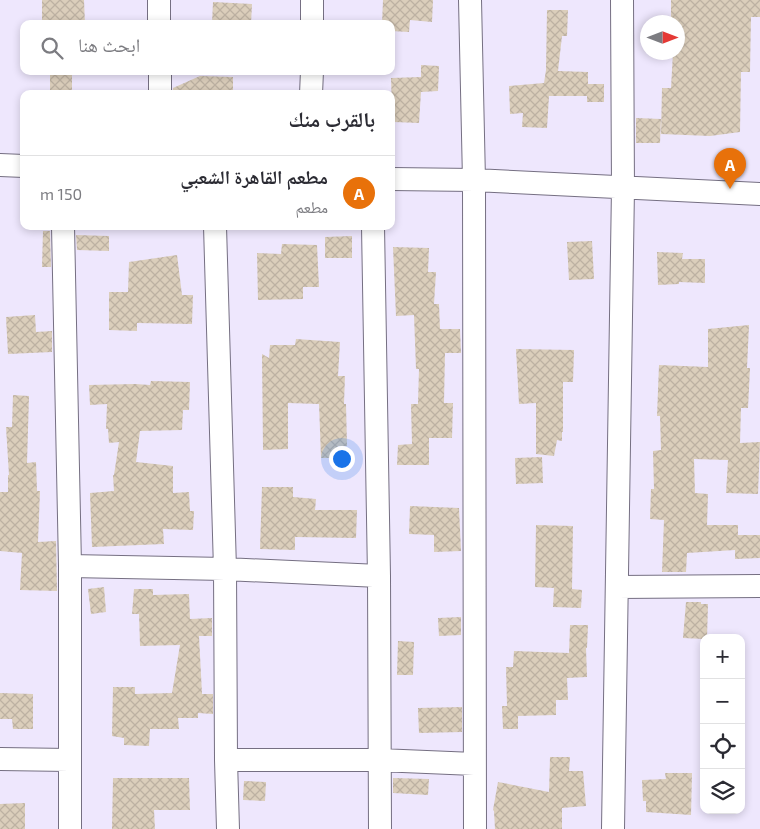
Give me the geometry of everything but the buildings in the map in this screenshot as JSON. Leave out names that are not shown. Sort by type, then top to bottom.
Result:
[{"type":"street","points":[[160,0],[160,20]]},
{"type":"street","points":[[312,0],[312,20]]},
{"type":"street","points":[[470,0],[474,180],[475,829]]},
{"type":"street","points":[[613,829],[623,188],[622,0]]},
{"type":"street","points":[[160,75],[160,90]]},
{"type":"street","points":[[312,75],[312,90]]},
{"type":"street","points":[[0,165],[20,166]]},
{"type":"street","points":[[395,179],[474,180],[760,194]]},
{"type":"street","points":[[63,230],[70,566],[70,829]]},
{"type":"street","points":[[215,230],[225,569],[228,829]]},
{"type":"street","points":[[373,230],[379,576],[380,829]]},
{"type":"street","points":[[70,566],[225,569],[379,576]]},
{"type":"street","points":[[617,587],[760,586]]},
{"type":"street","points":[[0,759],[69,760]]},
{"type":"street","points":[[226,760],[379,760],[474,764]]},
{"type":"place","name":"مطعم القاهرة الشعبي","points":[[730,189]]}]
